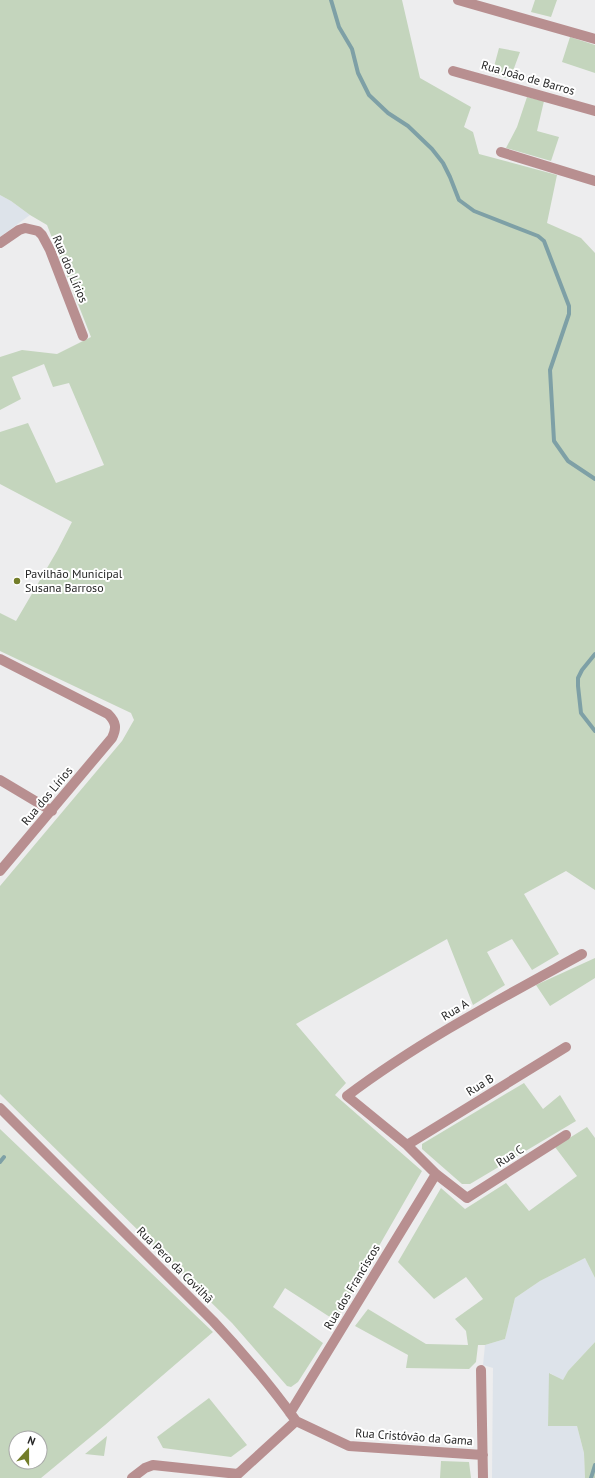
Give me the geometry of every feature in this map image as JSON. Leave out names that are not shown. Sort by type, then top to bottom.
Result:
[{"type":"street","points":[[461,1],[595,39]]},
{"type":"street","name":"Rua João de Barros","points":[[453,71],[595,111]]},
{"type":"street","points":[[501,152],[595,181]]},
{"type":"street","name":"Rua dos Lírios","points":[[0,243],[19,230],[25,228],[38,231],[42,235],[50,250],[83,336]]},
{"type":"street","name":"Rua dos Lírios","points":[[0,659],[108,714],[114,720],[116,725],[112,738],[0,871]]},
{"type":"street","points":[[0,780],[52,811]]},
{"type":"street","name":"Rua A","points":[[407,1145],[347,1096],[379,1072],[478,1011],[582,954]]},
{"type":"street","name":"Rua B","points":[[407,1145],[566,1047]]},
{"type":"street","name":"Rua Pero da Covilhã","points":[[0,1108],[243,1352],[293,1417]]},
{"type":"street","name":"Rua C","points":[[436,1174],[467,1198],[566,1135]]},
{"type":"street","points":[[407,1145],[436,1174]]},
{"type":"street","name":"Rua dos Franciscos","points":[[293,1417],[436,1174]]},
{"type":"street","points":[[481,1370],[483,1478]]},
{"type":"street","points":[[132,1478],[145,1468],[153,1465],[237,1476],[293,1417]]},
{"type":"street","name":"Rua Cristóvão da Gama","points":[[293,1417],[349,1446],[483,1455]]},
{"type":"shaded area","points":[[0,195],[30,215],[0,237]]},
{"type":"shaded area","points":[[585,1258],[595,1278],[595,1342],[568,1371],[563,1381],[550,1373],[548,1425],[577,1426],[584,1453],[585,1478],[492,1478],[493,1368],[483,1365],[485,1345],[505,1339],[515,1298],[540,1281]]},
{"type":"green space","points":[[0,0],[402,0],[420,78],[471,107],[464,127],[473,132],[479,154],[557,175],[547,223],[581,238],[595,253],[595,890],[566,871],[524,894],[559,954],[532,970],[512,939],[487,952],[505,985],[473,1005],[447,939],[296,1024],[346,1083],[335,1095],[422,1171],[336,1321],[285,1288],[273,1307],[323,1343],[298,1382],[291,1387],[287,1386],[232,1323],[0,1094],[0,886],[122,741],[134,720],[131,713],[0,651],[0,613],[16,621],[57,551],[72,522],[0,484],[0,432],[28,423],[56,483],[104,465],[69,383],[53,387],[44,364],[12,377],[21,399],[0,410],[0,357],[22,350],[57,354],[91,337],[47,225],[0,195]]},
{"type":"green space","points":[[535,0],[557,0],[551,17],[531,12]]},
{"type":"green space","points":[[570,37],[595,45],[595,73],[562,62]]},
{"type":"green space","points":[[499,48],[520,52],[510,79],[492,74]]},
{"type":"green space","points":[[527,97],[544,101],[537,131],[559,137],[551,161],[506,148],[517,127]]},
{"type":"green space","points":[[595,958],[595,978],[550,1006],[536,985]]},
{"type":"green space","points":[[524,1083],[543,1109],[560,1095],[576,1121],[470,1184],[462,1184],[422,1149],[422,1144]]},
{"type":"green space","points":[[587,1127],[595,1138],[595,1278],[585,1258],[540,1281],[515,1298],[505,1339],[485,1345],[478,1345],[476,1362],[469,1369],[406,1368],[408,1355],[355,1326],[368,1309],[426,1344],[468,1345],[466,1331],[455,1319],[483,1299],[466,1277],[434,1299],[398,1262],[441,1188],[465,1209],[506,1183],[529,1211],[577,1176],[555,1147]]},
{"type":"green space","points":[[0,1129],[213,1332],[41,1478],[0,1478]]},
{"type":"green space","points":[[595,1342],[595,1478],[585,1478],[584,1453],[577,1426],[548,1426],[549,1373],[563,1380],[568,1371]]},
{"type":"green space","points":[[209,1398],[247,1445],[231,1457],[163,1448],[157,1437]]},
{"type":"green space","points":[[107,1436],[104,1456],[85,1454]]},
{"type":"green space","points":[[441,1461],[469,1462],[471,1478],[440,1478]]},
{"type":"waterway","points":[[331,0],[339,27],[352,49],[358,73],[369,95],[388,113],[408,126],[432,149],[443,163],[459,200],[474,211],[538,236],[544,241],[569,306],[569,314],[550,370],[554,441],[568,461],[595,479]]},
{"type":"waterway","points":[[595,654],[582,670],[578,678],[581,713],[595,731]]},
{"type":"waterway","points":[[0,1162],[4,1157]]},
{"type":"waterway","points":[[591,1478],[595,1465]]},
{"type":"place","name":"Pavilhão Municipal Susana Barroso","points":[[17,581]]}]
